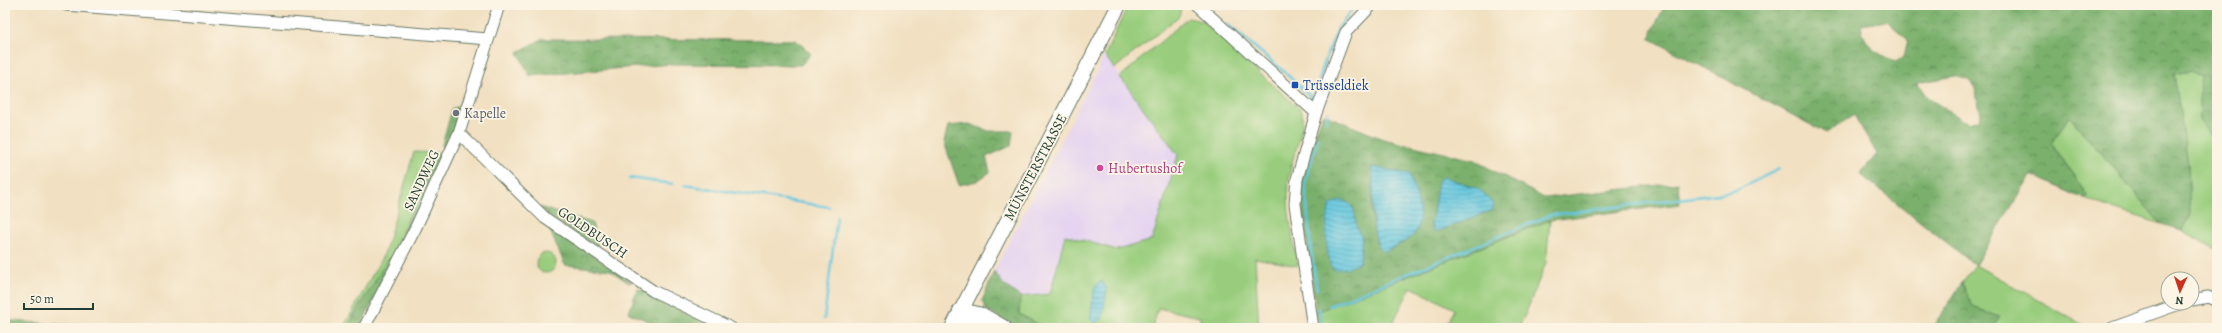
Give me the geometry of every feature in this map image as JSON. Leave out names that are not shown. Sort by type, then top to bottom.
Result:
[{"type":"highway","points":[[961,311],[968,323],[974,328]]},
{"type":"highway","points":[[961,311],[982,316],[1003,328]]},
{"type":"main road","name":"MÜNSTERSTRASSE","points":[[952,328],[1119,5]]},
{"type":"street","points":[[66,5],[488,39]]},
{"type":"street","name":"SANDWEG","points":[[364,328],[416,227],[459,133],[499,5]]},
{"type":"street","points":[[1198,5],[1316,113]]},
{"type":"street","points":[[1314,328],[1295,204],[1299,167],[1316,113],[1346,32],[1372,5]]},
{"type":"street","name":"GOLDBUSCH","points":[[459,133],[545,218],[653,291],[731,328]]},
{"type":"street","points":[[2200,298],[2208,297],[2217,301]]},
{"type":"street","points":[[2112,328],[2160,311]]},
{"type":"shaded area","points":[[1105,55],[1178,155],[1152,240],[1117,250],[1065,235],[1050,295],[1020,297],[1003,284],[994,271]]},
{"type":"green space","points":[[1128,5],[1182,5],[1179,16],[1114,69],[1105,55]]},
{"type":"green space","points":[[1665,5],[1945,5],[1946,9],[1950,10],[1953,5],[2217,5],[2217,147],[2200,120],[2199,102],[2201,76],[2190,71],[2174,74],[2188,163],[2190,217],[2182,230],[2161,224],[2069,116],[2052,144],[2088,197],[2084,199],[2031,175],[1975,265],[1860,174],[1877,154],[1854,115],[1826,133],[1649,38]],"holes":[[[1887,21],[1908,40],[1904,56],[1896,62],[1883,56],[1869,44],[1865,39],[1861,25]],[[1955,76],[1969,80],[1974,85],[1981,114],[1979,120],[1968,123],[1928,98],[1917,83]]]},
{"type":"green space","points":[[1188,18],[1202,21],[1302,111],[1302,128],[1289,177],[1288,188],[1290,222],[1298,266],[1255,258],[1259,328],[1200,328],[1200,317],[1158,308],[1153,328],[1045,328],[1019,314],[1020,297],[1050,294],[1065,235],[1117,250],[1152,240],[1178,155],[1120,77]]},
{"type":"green space","points":[[542,39],[796,40],[811,54],[801,65],[672,64],[530,76],[518,52]]},
{"type":"green space","points":[[2190,71],[2201,76],[2202,79],[2199,102],[2200,120],[2217,147],[2217,250],[2182,230],[2190,217],[2188,163],[2174,74]]},
{"type":"green space","points":[[463,104],[461,120],[459,111],[457,110],[453,112],[459,123],[450,144],[443,147],[442,145],[452,109]]},
{"type":"green space","points":[[1323,114],[1383,139],[1474,160],[1544,198],[1678,183],[1680,204],[1550,220],[1316,312],[1302,205],[1301,185],[1305,164]],"holes":[[[1373,174],[1414,192],[1419,217],[1417,229],[1409,239],[1384,252],[1376,242],[1372,211]],[[1438,181],[1492,210],[1439,231],[1431,226]],[[1353,206],[1356,229],[1362,237],[1360,262],[1329,261]]]},
{"type":"green space","points":[[2069,116],[2161,224],[2084,199],[2088,197],[2052,143]]},
{"type":"green space","points":[[969,124],[989,131],[1013,131],[1011,146],[986,157],[990,172],[977,181],[959,185],[944,142],[948,126]]},
{"type":"green space","points":[[414,152],[439,153],[402,231],[406,241],[394,263],[362,300],[347,328],[343,328],[385,252]]},
{"type":"green space","points":[[439,153],[444,158],[406,241],[399,241]]},
{"type":"green space","points":[[539,207],[592,223],[599,249],[547,214]]},
{"type":"green space","points":[[1550,220],[1546,263],[1525,315],[1518,328],[1445,328],[1454,309],[1411,287],[1390,328],[1320,328],[1316,312]]},
{"type":"green space","points":[[547,224],[632,282],[629,283],[610,270],[565,265]]},
{"type":"green space","points":[[542,253],[550,253],[556,259],[556,267],[550,273],[542,273],[536,267],[536,259]]},
{"type":"green space","points":[[394,258],[394,263],[359,328],[347,328],[388,259]]},
{"type":"green space","points":[[1975,265],[2089,328],[1992,328],[2000,317],[1973,307],[1962,283]]},
{"type":"green space","points":[[994,271],[1003,284],[1020,297],[1019,314],[1045,328],[1018,328],[986,310],[982,301]]},
{"type":"green space","points":[[1962,283],[1973,307],[2000,317],[1992,328],[1932,328]]},
{"type":"green space","points":[[637,289],[644,290],[718,328],[665,328],[629,313]]},
{"type":"green space","points":[[5,321],[12,321],[111,328],[5,328]]},
{"type":"water","points":[[1371,167],[1409,174],[1415,190],[1419,208],[1420,217],[1415,233],[1409,239],[1384,252],[1379,246],[1375,236],[1373,176]]},
{"type":"water","points":[[1444,177],[1479,189],[1494,205],[1492,210],[1439,231],[1434,231],[1431,226],[1438,181]]},
{"type":"water","points":[[1340,200],[1347,202],[1354,209],[1356,225],[1362,237],[1360,262],[1347,268],[1333,269],[1327,246],[1327,220],[1330,205]]},
{"type":"water","points":[[1102,281],[1107,289],[1102,319],[1094,323],[1090,319],[1095,286]]},
{"type":"waterway","points":[[1313,99],[1328,52],[1338,29],[1355,5]]},
{"type":"waterway","points":[[1227,24],[1282,70],[1313,99]]},
{"type":"waterway","points":[[1326,121],[1328,112]]},
{"type":"waterway","points":[[1317,289],[1311,251],[1305,183],[1318,138]]},
{"type":"waterway","points":[[1329,306],[1551,215],[1718,194],[1737,190],[1779,169]]},
{"type":"waterway","points":[[629,178],[673,184]]},
{"type":"waterway","points":[[685,185],[829,207]]},
{"type":"waterway","points":[[824,319],[837,217]]},
{"type":"waterway","points":[[1319,309],[1323,328]]},
{"type":"place","name":"Trüsseldiek","points":[[1295,85]]},
{"type":"place","name":"Kapelle","points":[[456,113]]},
{"type":"place","name":"Hubertushof","points":[[1100,168]]}]
